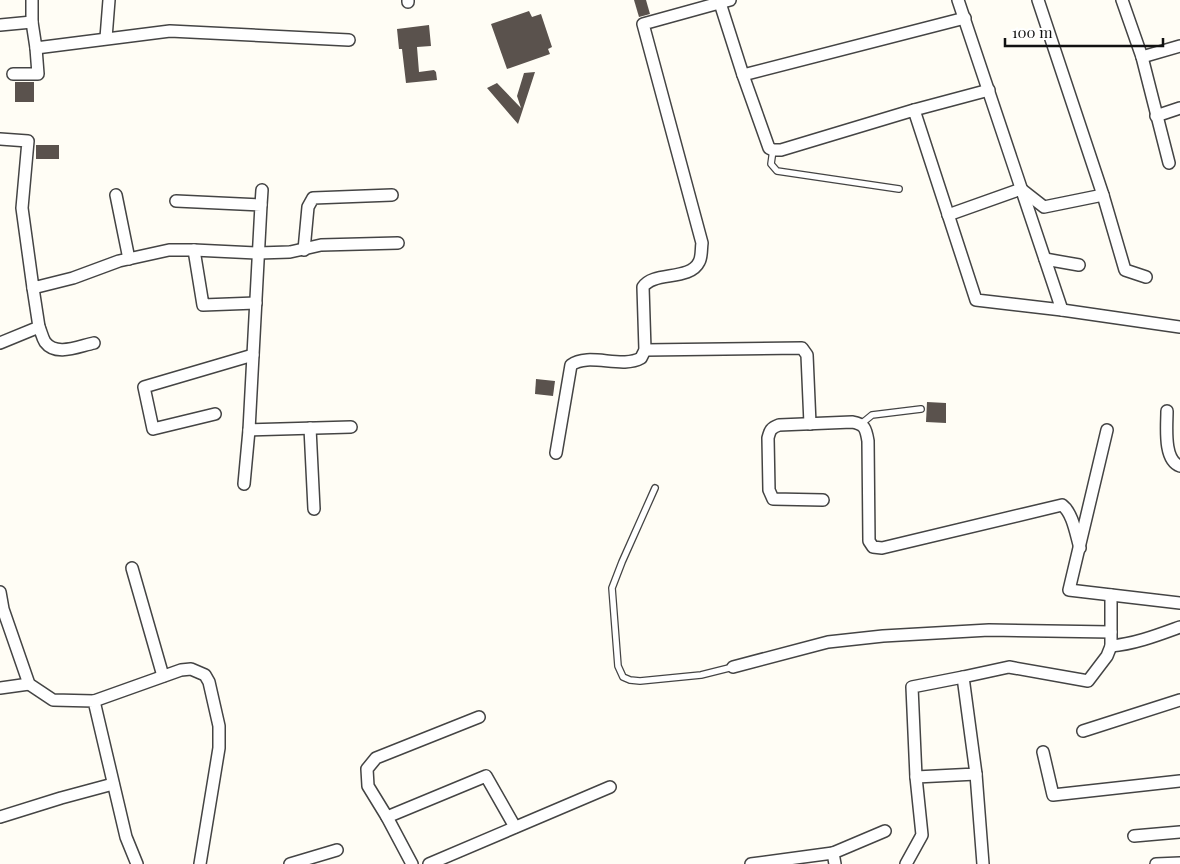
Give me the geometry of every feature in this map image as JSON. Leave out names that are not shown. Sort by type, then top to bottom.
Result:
[{"type":"street","points":[[13,74],[38,74],[32,22],[32,0]]},
{"type":"street","points":[[106,38],[109,0]]},
{"type":"street","points":[[958,0],[1062,310]]},
{"type":"street","points":[[1122,0],[1142,57],[1169,163]]},
{"type":"street","points":[[556,454],[571,365],[580,360],[630,361],[641,358],[645,350],[643,287],[646,282],[692,270],[701,258],[702,243],[643,24],[725,1],[743,75],[767,145],[773,150],[780,150],[989,90]]},
{"type":"street","points":[[1041,1],[1125,270],[1146,277]]},
{"type":"street","points":[[743,75],[965,18]]},
{"type":"street","points":[[0,25],[32,22]]},
{"type":"street","points":[[36,48],[170,31],[349,40]]},
{"type":"street","points":[[1142,57],[1180,46]]},
{"type":"street","points":[[1156,116],[1180,108]]},
{"type":"street","points":[[914,110],[976,300],[1180,327]]},
{"type":"street","points":[[0,139],[28,141],[22,208],[39,327],[45,341],[52,348],[60,350],[94,343]]},
{"type":"street","points":[[244,484],[249,430],[262,190]]},
{"type":"street","points":[[1022,190],[1044,207],[1103,195]]},
{"type":"street","points":[[948,215],[1022,190]]},
{"type":"street","points":[[116,195],[128,259]]},
{"type":"street","points":[[304,250],[308,206],[313,198],[392,195]]},
{"type":"street","points":[[176,201],[261,205]]},
{"type":"street","points":[[33,288],[73,278],[128,259],[169,250],[258,254],[304,250],[321,245],[398,243]]},
{"type":"street","points":[[194,250],[203,304],[256,302]]},
{"type":"street","points":[[1045,259],[1079,265]]},
{"type":"street","points":[[0,343],[39,327]]},
{"type":"street","points":[[645,350],[802,348],[806,355],[810,424]]},
{"type":"street","points":[[215,414],[153,429],[144,387],[253,355]]},
{"type":"street","points":[[1167,411],[1169,453],[1172,461],[1180,466]]},
{"type":"street","points":[[823,500],[774,499],[769,490],[768,438],[770,430],[779,425],[810,424],[861,424],[865,427],[868,441],[869,541],[873,547],[882,548],[1062,505],[1070,517],[1080,548]]},
{"type":"street","points":[[249,430],[352,427]]},
{"type":"street","points":[[310,428],[314,509]]},
{"type":"street","points":[[1107,430],[1069,590],[1180,603]]},
{"type":"street","points":[[132,568],[163,676]]},
{"type":"street","points":[[0,592],[3,609],[29,684],[53,700],[94,700],[181,670],[191,669],[205,674],[209,682],[219,726],[219,748],[200,864]]},
{"type":"street","points":[[906,864],[922,835],[916,777],[912,687],[1009,667],[1088,681],[1107,656],[1111,646],[1111,595]]},
{"type":"street","points":[[1111,646],[1122,645],[1180,627]]},
{"type":"street","points":[[733,668],[828,642],[883,636],[989,630],[1111,632]]},
{"type":"street","points":[[963,677],[976,774],[984,864]]},
{"type":"street","points":[[0,688],[29,684]]},
{"type":"street","points":[[94,700],[126,837],[137,864]]},
{"type":"street","points":[[1083,731],[1180,700]]},
{"type":"street","points":[[412,864],[388,817],[368,786],[367,769],[376,758],[479,717]]},
{"type":"street","points":[[1043,752],[1053,795],[1180,781]]},
{"type":"street","points":[[916,777],[976,774]]},
{"type":"street","points":[[388,817],[486,776],[515,827]]},
{"type":"street","points":[[0,817],[113,784]]},
{"type":"street","points":[[429,864],[610,787]]},
{"type":"street","points":[[752,864],[834,858],[885,831]]},
{"type":"street","points":[[1134,836],[1180,832]]},
{"type":"street","points":[[290,864],[337,850]]},
{"type":"street","points":[[1156,864],[1180,862]]},
{"type":"lane","points":[[773,150],[771,164],[777,171],[899,189]]},
{"type":"lane","points":[[861,424],[872,415],[921,409]]},
{"type":"lane","points":[[655,488],[613,582],[616,646],[620,672],[630,680],[640,681],[702,675],[733,668]]},
{"type":"building","points":[[634,0],[646,0],[650,14],[639,17]]},
{"type":"building","points":[[529,11],[532,17],[541,14],[552,47],[548,49],[550,54],[507,69],[491,24]]},
{"type":"building","points":[[429,25],[431,46],[417,47],[419,72],[434,70],[437,80],[406,83],[402,49],[399,49],[397,29]]},
{"type":"building","points":[[535,72],[518,124],[487,88],[497,83],[521,108],[517,96],[524,73]]},
{"type":"building","points":[[15,82],[34,82],[34,102],[15,102]]},
{"type":"building","points":[[36,145],[59,145],[59,159],[36,159]]},
{"type":"building","points":[[536,379],[555,381],[553,396],[535,394]]},
{"type":"building","points":[[927,402],[946,403],[946,423],[926,422]]}]
